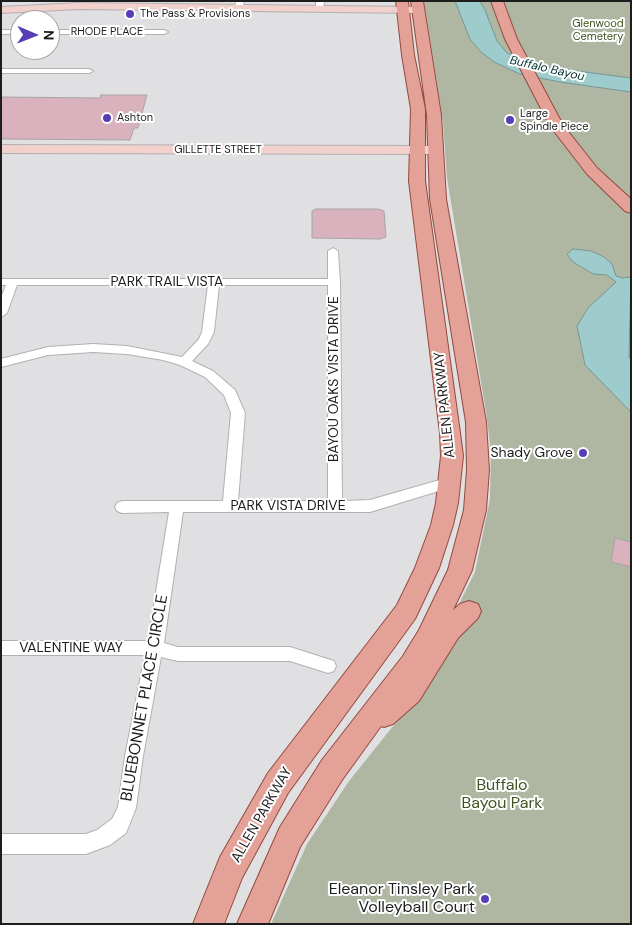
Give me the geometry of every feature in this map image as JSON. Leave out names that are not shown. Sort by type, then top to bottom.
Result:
[{"type":"main road","points":[[498,1],[511,39],[566,140],[592,171],[631,208]]},
{"type":"main road","points":[[510,1],[524,39],[580,139],[605,169],[631,193]]},
{"type":"main road","name":"ALLEN PARKWAY","points":[[208,924],[231,868],[278,783],[406,612],[436,545],[442,525],[450,482],[452,456],[417,181],[426,150],[433,104],[410,6]]},
{"type":"main road","points":[[426,150],[449,132]]},
{"type":"main road","name":"ALLEN PARKWAY","points":[[252,924],[290,837],[332,770],[412,664],[428,638],[460,570],[475,510],[478,470],[477,433],[438,200],[426,150]]},
{"type":"main road","points":[[354,741],[410,693],[450,630],[469,611]]},
{"type":"street","points":[[1,10],[80,4],[410,6]]},
{"type":"street","name":"RHODE PLACE","points":[[60,32],[164,32]]},
{"type":"street","points":[[1,71],[89,71]]},
{"type":"street","name":"GILLETTE STREET","points":[[1,149],[426,150]]},
{"type":"street","name":"BAYOU OAKS VISTA DRIVE","points":[[333,251],[335,506]]},
{"type":"street","points":[[1,313],[7,282]]},
{"type":"street","name":"PARK TRAIL VISTA","points":[[7,282],[334,282]]},
{"type":"street","points":[[184,362],[204,341],[208,332],[214,282]]},
{"type":"street","points":[[2,360],[48,351],[93,348],[144,352],[184,362],[219,381],[230,393],[238,413],[230,506]]},
{"type":"street","name":"PARK VISTA DRIVE","points":[[122,507],[370,506],[450,482]]},
{"type":"street","name":"BLUEBONNET PLACE CIRCLE","points":[[1,844],[86,844],[103,838],[119,826],[127,808],[134,756],[155,648],[177,506]]},
{"type":"street","name":"VALENTINE WAY","points":[[1,648],[155,648],[178,654],[290,654],[328,666]]},
{"type":"green space","name":"Buffalo Bayou Park","points":[[424,1],[631,1],[631,924],[271,924],[307,844],[349,781],[406,710],[475,572],[490,499],[491,451],[486,412],[447,178],[443,122]]},
{"type":"water","name":"Buffalo Bayou","points":[[455,1],[480,1],[497,41],[507,53],[547,67],[631,78],[631,92],[520,74],[494,62],[481,52],[470,39]]},
{"type":"water","points":[[573,249],[591,251],[604,257],[612,264],[616,276],[622,278],[631,277],[629,357],[631,360],[631,412],[585,365],[577,326],[588,308],[616,282],[607,275],[593,274],[573,262],[567,254]]},
{"type":"building","name":"Ashton","points":[[101,95],[147,95],[138,128],[134,128],[130,140],[1,139],[1,97],[100,98]]},
{"type":"building","points":[[316,209],[378,209],[384,211],[386,237],[380,239],[312,238],[312,211]]},
{"type":"building","points":[[615,538],[631,542],[631,567],[611,562]]},
{"type":"place","name":"The Pass & Provisions","points":[[130,14]]},
{"type":"place","name":"Ashton","points":[[107,118]]},
{"type":"place","name":"Large Spindle Piece","points":[[510,120]]},
{"type":"place","name":"Shady Grove","points":[[583,453]]},
{"type":"place","name":"Eleanor Tinsley Park Volleyball Court","points":[[485,899]]},
{"type":"park label","name":"Glenwood Cemetery","points":[[598,30]]}]
